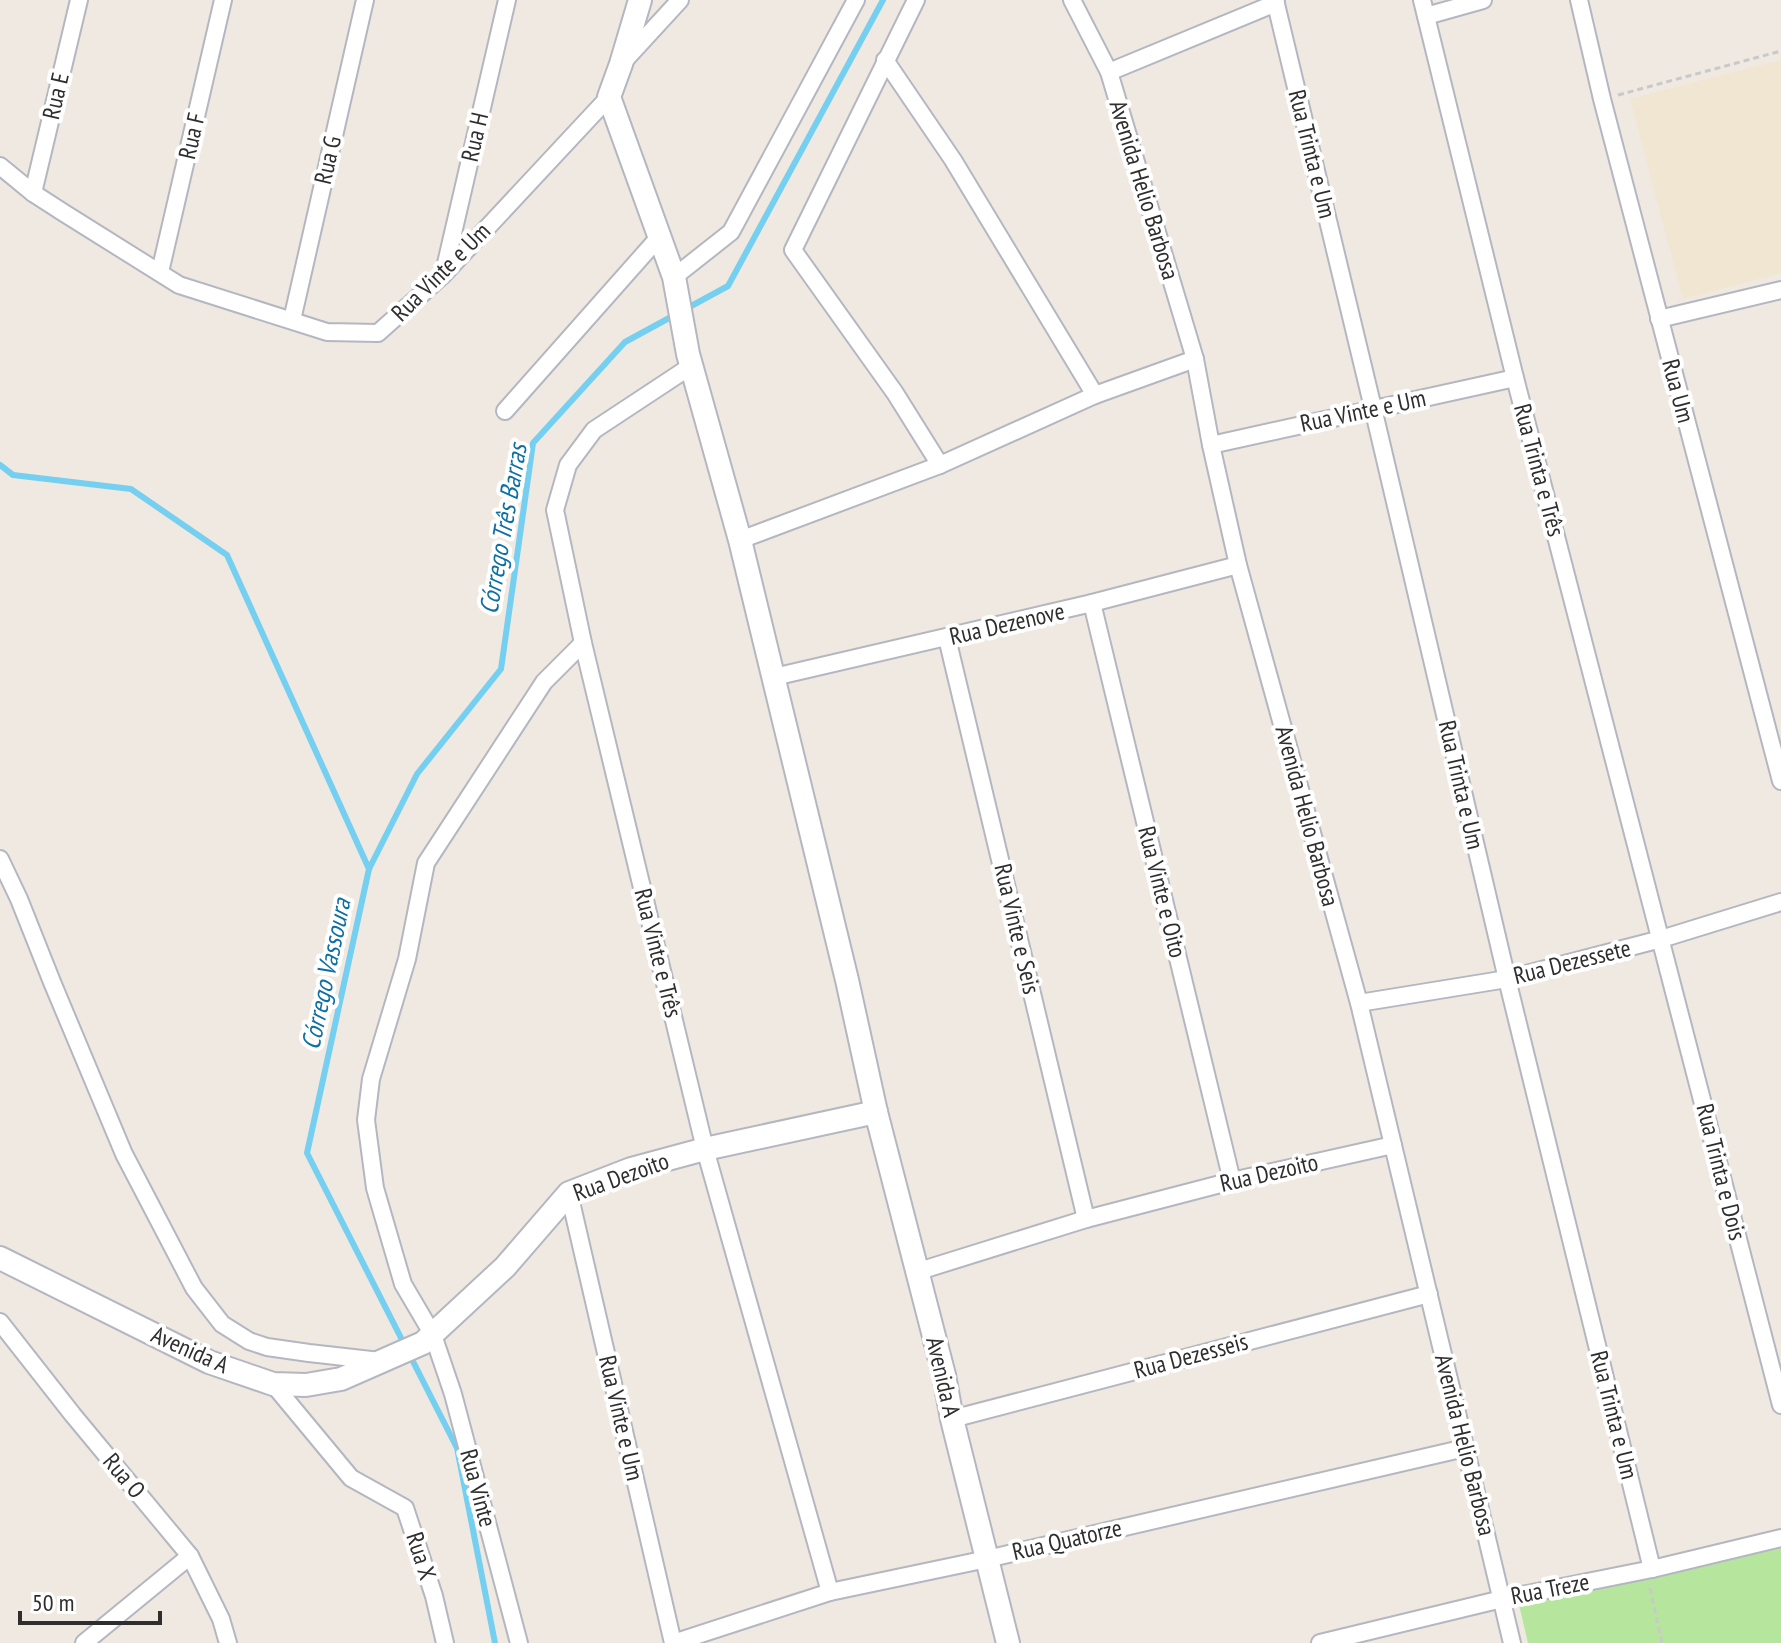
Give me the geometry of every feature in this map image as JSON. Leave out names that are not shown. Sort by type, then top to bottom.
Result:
[{"type":"main road","points":[[621,64],[640,0]]},
{"type":"main road","name":"Rua Vinte e Um","points":[[609,97],[621,64]]},
{"type":"main road","points":[[609,97],[674,277],[690,360],[774,677],[876,1112]]},
{"type":"main road","name":"Rua Dezoito","points":[[382,1361],[428,1339],[505,1267],[569,1193],[631,1169],[705,1149],[876,1112]]},
{"type":"main road","name":"Avenida A","points":[[876,1112],[944,1375],[952,1419],[1008,1643]]},
{"type":"main road","name":"Avenida A","points":[[3,1256],[209,1362],[273,1384],[306,1385],[341,1379],[382,1361]]},
{"type":"street","name":"Rua E","points":[[33,193],[79,0]]},
{"type":"street","name":"Rua F","points":[[160,272],[223,0]]},
{"type":"street","name":"Rua G","points":[[292,320],[365,0]]},
{"type":"street","name":"Rua H","points":[[444,274],[507,0]]},
{"type":"street","name":"Rua Vinte e Um","points":[[621,64],[680,0]]},
{"type":"street","points":[[674,277],[731,232],[856,0]]},
{"type":"street","points":[[916,0],[793,250],[895,393],[940,465]]},
{"type":"street","name":"Avenida Helio Barbosa","points":[[1072,0],[1109,72],[1195,359],[1238,565],[1359,1003],[1512,1643]]},
{"type":"street","points":[[1424,8],[1483,0]]},
{"type":"street","name":"Rua Um","points":[[1579,0],[1602,99],[1781,781]]},
{"type":"street","points":[[1109,72],[1275,1]]},
{"type":"street","name":"Rua Trinta e Um","points":[[1275,1],[1649,1569]]},
{"type":"street","name":"Rua Trinta e Três","points":[[1424,8],[1515,378],[1661,939]]},
{"type":"street","points":[[885,60],[953,160],[1095,395]]},
{"type":"street","name":"Rua Vinte e Um","points":[[0,166],[33,193],[179,285],[327,332],[378,333],[444,274],[609,97]]},
{"type":"street","points":[[505,411],[660,236]]},
{"type":"street","points":[[1659,319],[1781,290]]},
{"type":"street","points":[[740,540],[940,465],[1095,395],[1195,359]]},
{"type":"street","name":"Rua Vinte e Três","points":[[690,360],[594,430],[568,465],[555,510],[583,643],[705,1149],[830,1592]]},
{"type":"street","name":"Rua Vinte e Um","points":[[1211,445],[1515,378]]},
{"type":"street","name":"Rua Dezenove","points":[[774,677],[1092,603],[1238,565]]},
{"type":"street","name":"Rua Vinte e Oito","points":[[1092,603],[1232,1181]]},
{"type":"street","name":"Rua Vinte e Seis","points":[[947,638],[1086,1219]]},
{"type":"street","name":"Rua Vinte","points":[[519,1643],[453,1394],[403,1284],[375,1188],[366,1120],[371,1079],[407,959],[426,863],[544,682],[583,643]]},
{"type":"street","points":[[0,859],[124,1154],[194,1288],[222,1324],[249,1341],[267,1347],[382,1361]]},
{"type":"street","name":"Rua Dezessete","points":[[1359,1003],[1507,979],[1661,939],[1781,902]]},
{"type":"street","name":"Rua Trinta e Dois","points":[[1661,939],[1781,1405]]},
{"type":"street","name":"Rua Dezoito","points":[[916,1272],[1086,1219],[1232,1181],[1393,1145]]},
{"type":"street","name":"Rua Vinte e Um","points":[[569,1193],[673,1643]]},
{"type":"street","name":"Rua Dezesseis","points":[[952,1419],[1429,1294]]},
{"type":"street","name":"Rua O","points":[[0,1322],[190,1556],[221,1619],[228,1643]]},
{"type":"street","name":"Rua X","points":[[273,1384],[351,1478],[405,1508],[434,1596],[445,1643]]},
{"type":"street","name":"Rua Quatorze","points":[[673,1643],[830,1592],[987,1559],[1465,1448]]},
{"type":"street","name":"Rua Treze","points":[[1320,1643],[1502,1599],[1781,1538]]},
{"type":"street","points":[[84,1643],[190,1556]]},
{"type":"path","points":[[1602,99],[1781,51]]},
{"type":"path","points":[[1649,1569],[1662,1643]]},
{"type":"shaded area","points":[[1781,60],[1781,273],[1683,299],[1630,99]]},
{"type":"green space","points":[[1781,1540],[1781,1643],[1528,1643],[1517,1596]]},
{"type":"waterway","name":"Córrego Três Barras","points":[[495,1643],[457,1448],[307,1153],[369,869],[417,774],[501,669],[533,443],[625,342],[728,286],[883,0]]},
{"type":"waterway","name":"Córrego Vassoura","points":[[0,465],[13,475],[131,489],[227,555],[369,869]]}]
